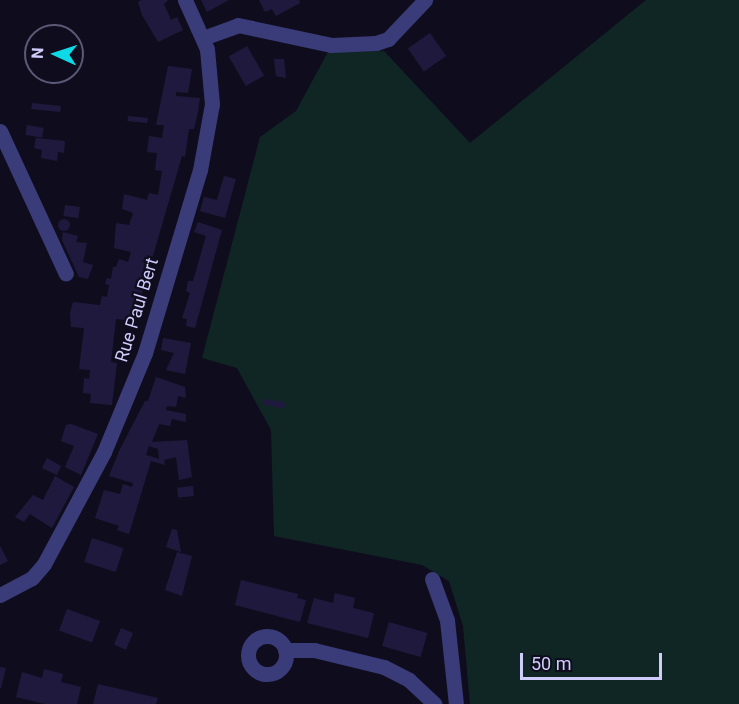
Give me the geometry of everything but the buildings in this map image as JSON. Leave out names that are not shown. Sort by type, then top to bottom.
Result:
[{"type":"street","name":"Rue Paul Bert","points":[[0,595],[32,578],[44,564],[86,488],[141,368],[208,130],[212,78],[203,38],[185,0]]},
{"type":"street","points":[[203,38],[238,25],[331,45],[376,43],[388,39],[425,0]]},
{"type":"street","points":[[0,131],[66,274]]},
{"type":"street","points":[[432,579],[447,620],[456,704]]},
{"type":"street","points":[[285,650],[314,650],[375,663],[401,675],[435,704]]},
{"type":"green space","points":[[646,0],[739,0],[739,704],[470,704],[463,626],[449,581],[422,565],[274,536],[271,430],[237,368],[202,358],[260,137],[296,111],[328,52],[384,51],[470,143]]}]
